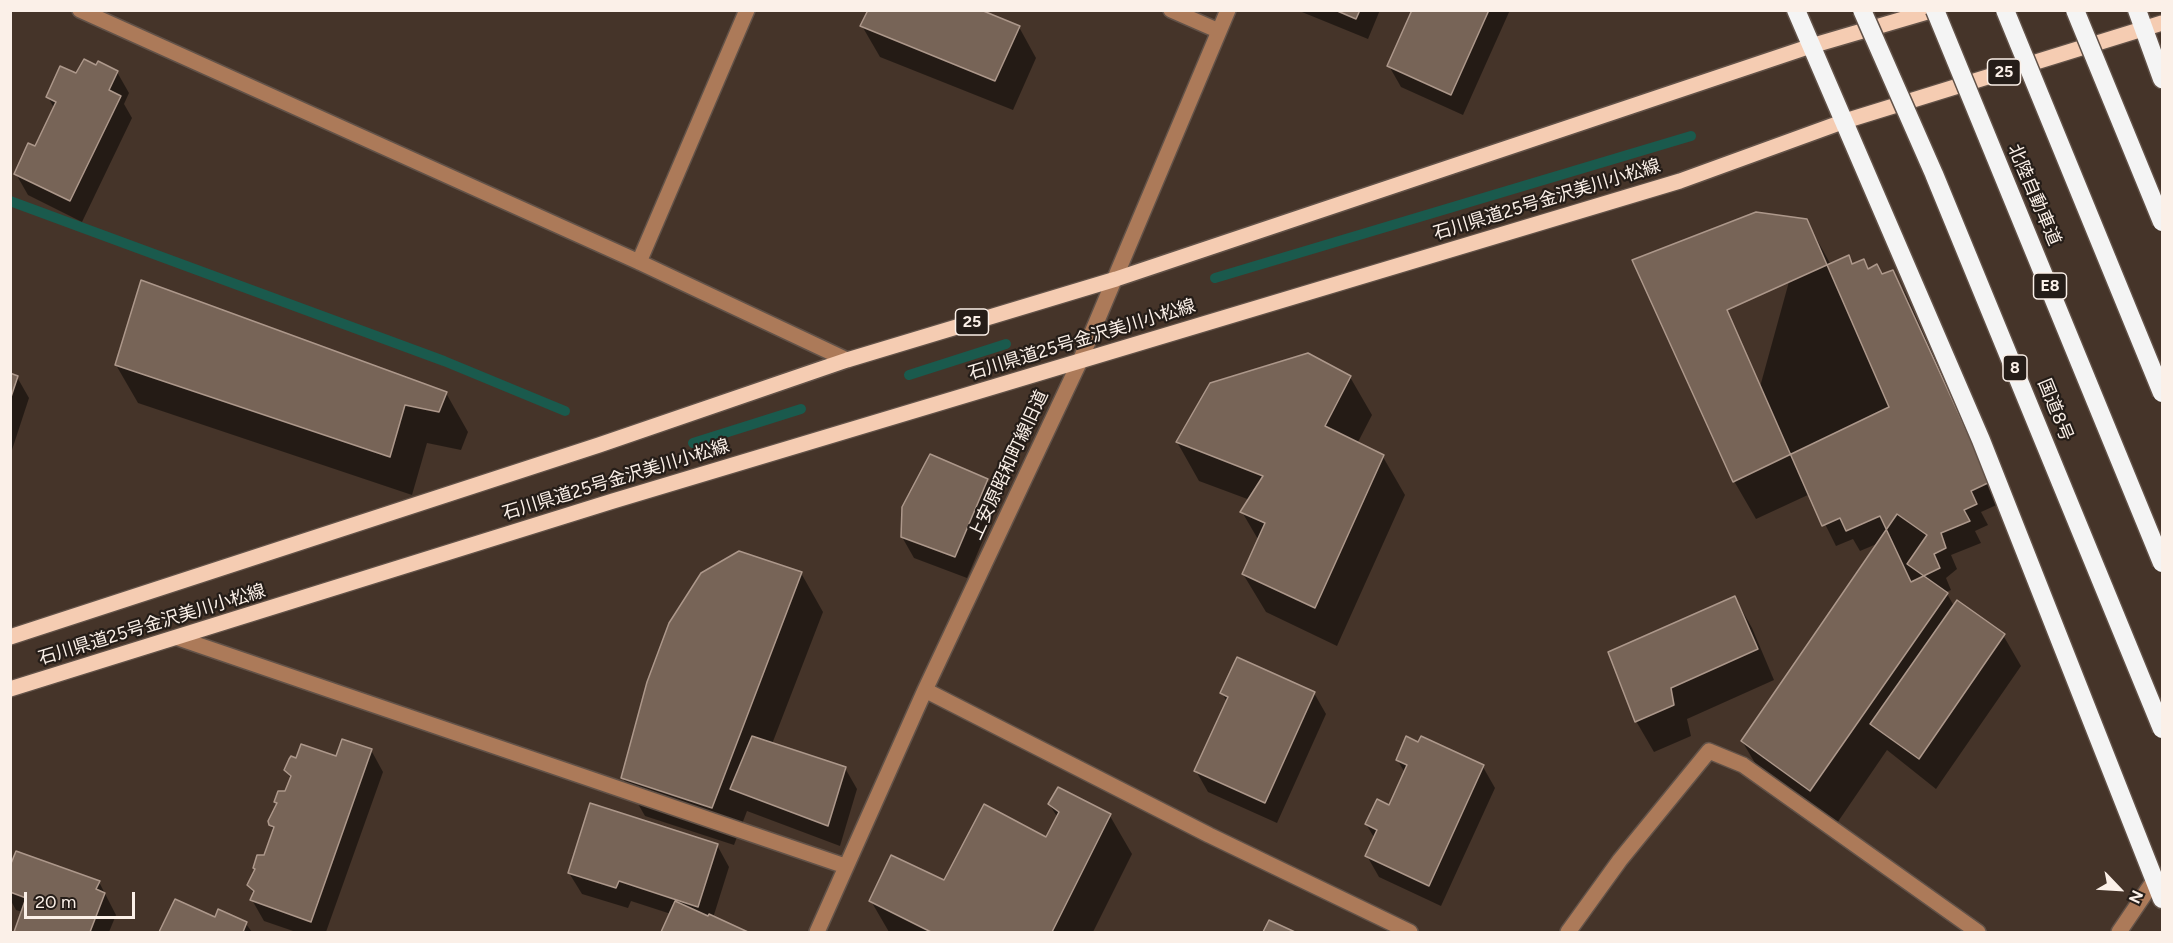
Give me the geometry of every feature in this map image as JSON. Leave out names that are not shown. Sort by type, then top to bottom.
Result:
[{"type":"highway","points":[[1796,10],[1981,440],[2163,899]]},
{"type":"highway","name":"国道8号","points":[[1862,10],[1934,174],[2163,729]]},
{"type":"highway","name":"北陸自動車道","points":[[1935,10],[2163,563]]},
{"type":"highway","points":[[2005,10],[2163,393]]},
{"type":"highway","points":[[2075,10],[2163,222]]},
{"type":"highway","points":[[2137,10],[2163,79]]},
{"type":"main road","name":"石川県道25号金沢美川小松線","points":[[10,637],[599,445],[847,360],[1116,279],[1811,46],[1935,10]]},
{"type":"main road","name":"石川県道25号金沢美川小松線","points":[[10,689],[613,501],[1680,181],[1845,121],[2163,23]]},
{"type":"street","points":[[80,10],[639,262],[847,360]]},
{"type":"street","points":[[639,262],[747,10]]},
{"type":"street","points":[[1171,10],[1219,31]]},
{"type":"street","name":"上安原昭和町線旧道","points":[[817,933],[925,690],[1080,361],[1228,10]]},
{"type":"street","points":[[178,638],[845,866]]},
{"type":"street","points":[[925,690],[1209,835],[1410,933]]},
{"type":"street","points":[[1568,933],[1620,860],[1709,751],[1743,765],[1978,933]]},
{"type":"street","points":[[2119,933],[2155,879]]},
{"type":"building","points":[[868,10],[981,10],[1020,26],[995,81],[860,26]]},
{"type":"building","points":[[1335,10],[1360,10],[1356,19]]},
{"type":"building","points":[[1412,10],[1489,10],[1451,95],[1387,66]]},
{"type":"building","points":[[84,59],[96,65],[98,61],[118,71],[109,90],[121,96],[70,201],[14,174],[28,143],[35,146],[56,102],[46,97],[60,66],[76,73]]},
{"type":"building","points":[[1756,212],[1807,219],[1889,407],[1733,482],[1632,260]]},
{"type":"building","points":[[1849,255],[1852,264],[1864,259],[1868,269],[1877,264],[1882,274],[1893,270],[1990,482],[1971,491],[1977,504],[1964,510],[1970,521],[1941,533],[1946,548],[1934,554],[1940,568],[1911,582],[1880,516],[1846,531],[1840,518],[1822,526],[1727,310]]},
{"type":"building","points":[[141,280],[447,392],[439,412],[405,405],[390,457],[115,365]]},
{"type":"building","points":[[1308,353],[1351,376],[1325,426],[1384,455],[1315,608],[1242,574],[1265,523],[1240,512],[1263,476],[1176,442],[1210,383]]},
{"type":"building","points":[[10,373],[18,376],[10,400]]},
{"type":"building","points":[[930,454],[988,479],[955,557],[901,537],[902,507]]},
{"type":"building","points":[[1897,514],[1927,535],[1907,564],[1948,593],[1810,791],[1741,741]]},
{"type":"building","points":[[739,551],[802,572],[712,808],[621,778],[647,682],[669,623],[701,573]]},
{"type":"building","points":[[1735,596],[1758,649],[1671,688],[1674,705],[1635,722],[1608,652]]},
{"type":"building","points":[[1957,600],[2005,634],[1919,759],[1870,724]]},
{"type":"building","points":[[1237,657],[1315,692],[1265,803],[1194,771],[1228,697],[1220,693]]},
{"type":"building","points":[[752,736],[846,767],[828,826],[730,789]]},
{"type":"building","points":[[1406,736],[1418,742],[1421,736],[1484,765],[1429,886],[1365,856],[1377,830],[1365,824],[1377,799],[1389,805],[1407,765],[1396,760]]},
{"type":"building","points":[[342,739],[372,749],[311,922],[250,900],[254,891],[247,885],[255,869],[253,868],[257,855],[264,855],[274,827],[269,825],[268,821],[277,803],[274,802],[278,791],[285,791],[291,776],[284,770],[289,759],[291,756],[296,758],[301,744],[336,756]]},
{"type":"building","points":[[1058,787],[1111,814],[1052,932],[931,932],[869,901],[891,855],[944,880],[984,804],[1046,837],[1059,812],[1048,804]]},
{"type":"building","points":[[590,803],[718,844],[698,907],[619,881],[616,888],[568,873]]},
{"type":"building","points":[[16,851],[100,881],[96,889],[105,893],[90,932],[14,932],[26,898],[10,892],[10,866]]},
{"type":"building","points":[[175,899],[215,917],[218,909],[247,922],[243,932],[159,932]]},
{"type":"building","points":[[675,901],[708,916],[709,914],[748,932],[661,932]]},
{"type":"building","points":[[1269,920],[1295,932],[1263,932]]},
{"type":"waterway","points":[[1215,278],[1691,136]]},
{"type":"waterway","points":[[10,201],[444,361],[565,411]]},
{"type":"waterway","points":[[909,375],[1006,344]]},
{"type":"waterway","points":[[693,443],[801,409]]}]
